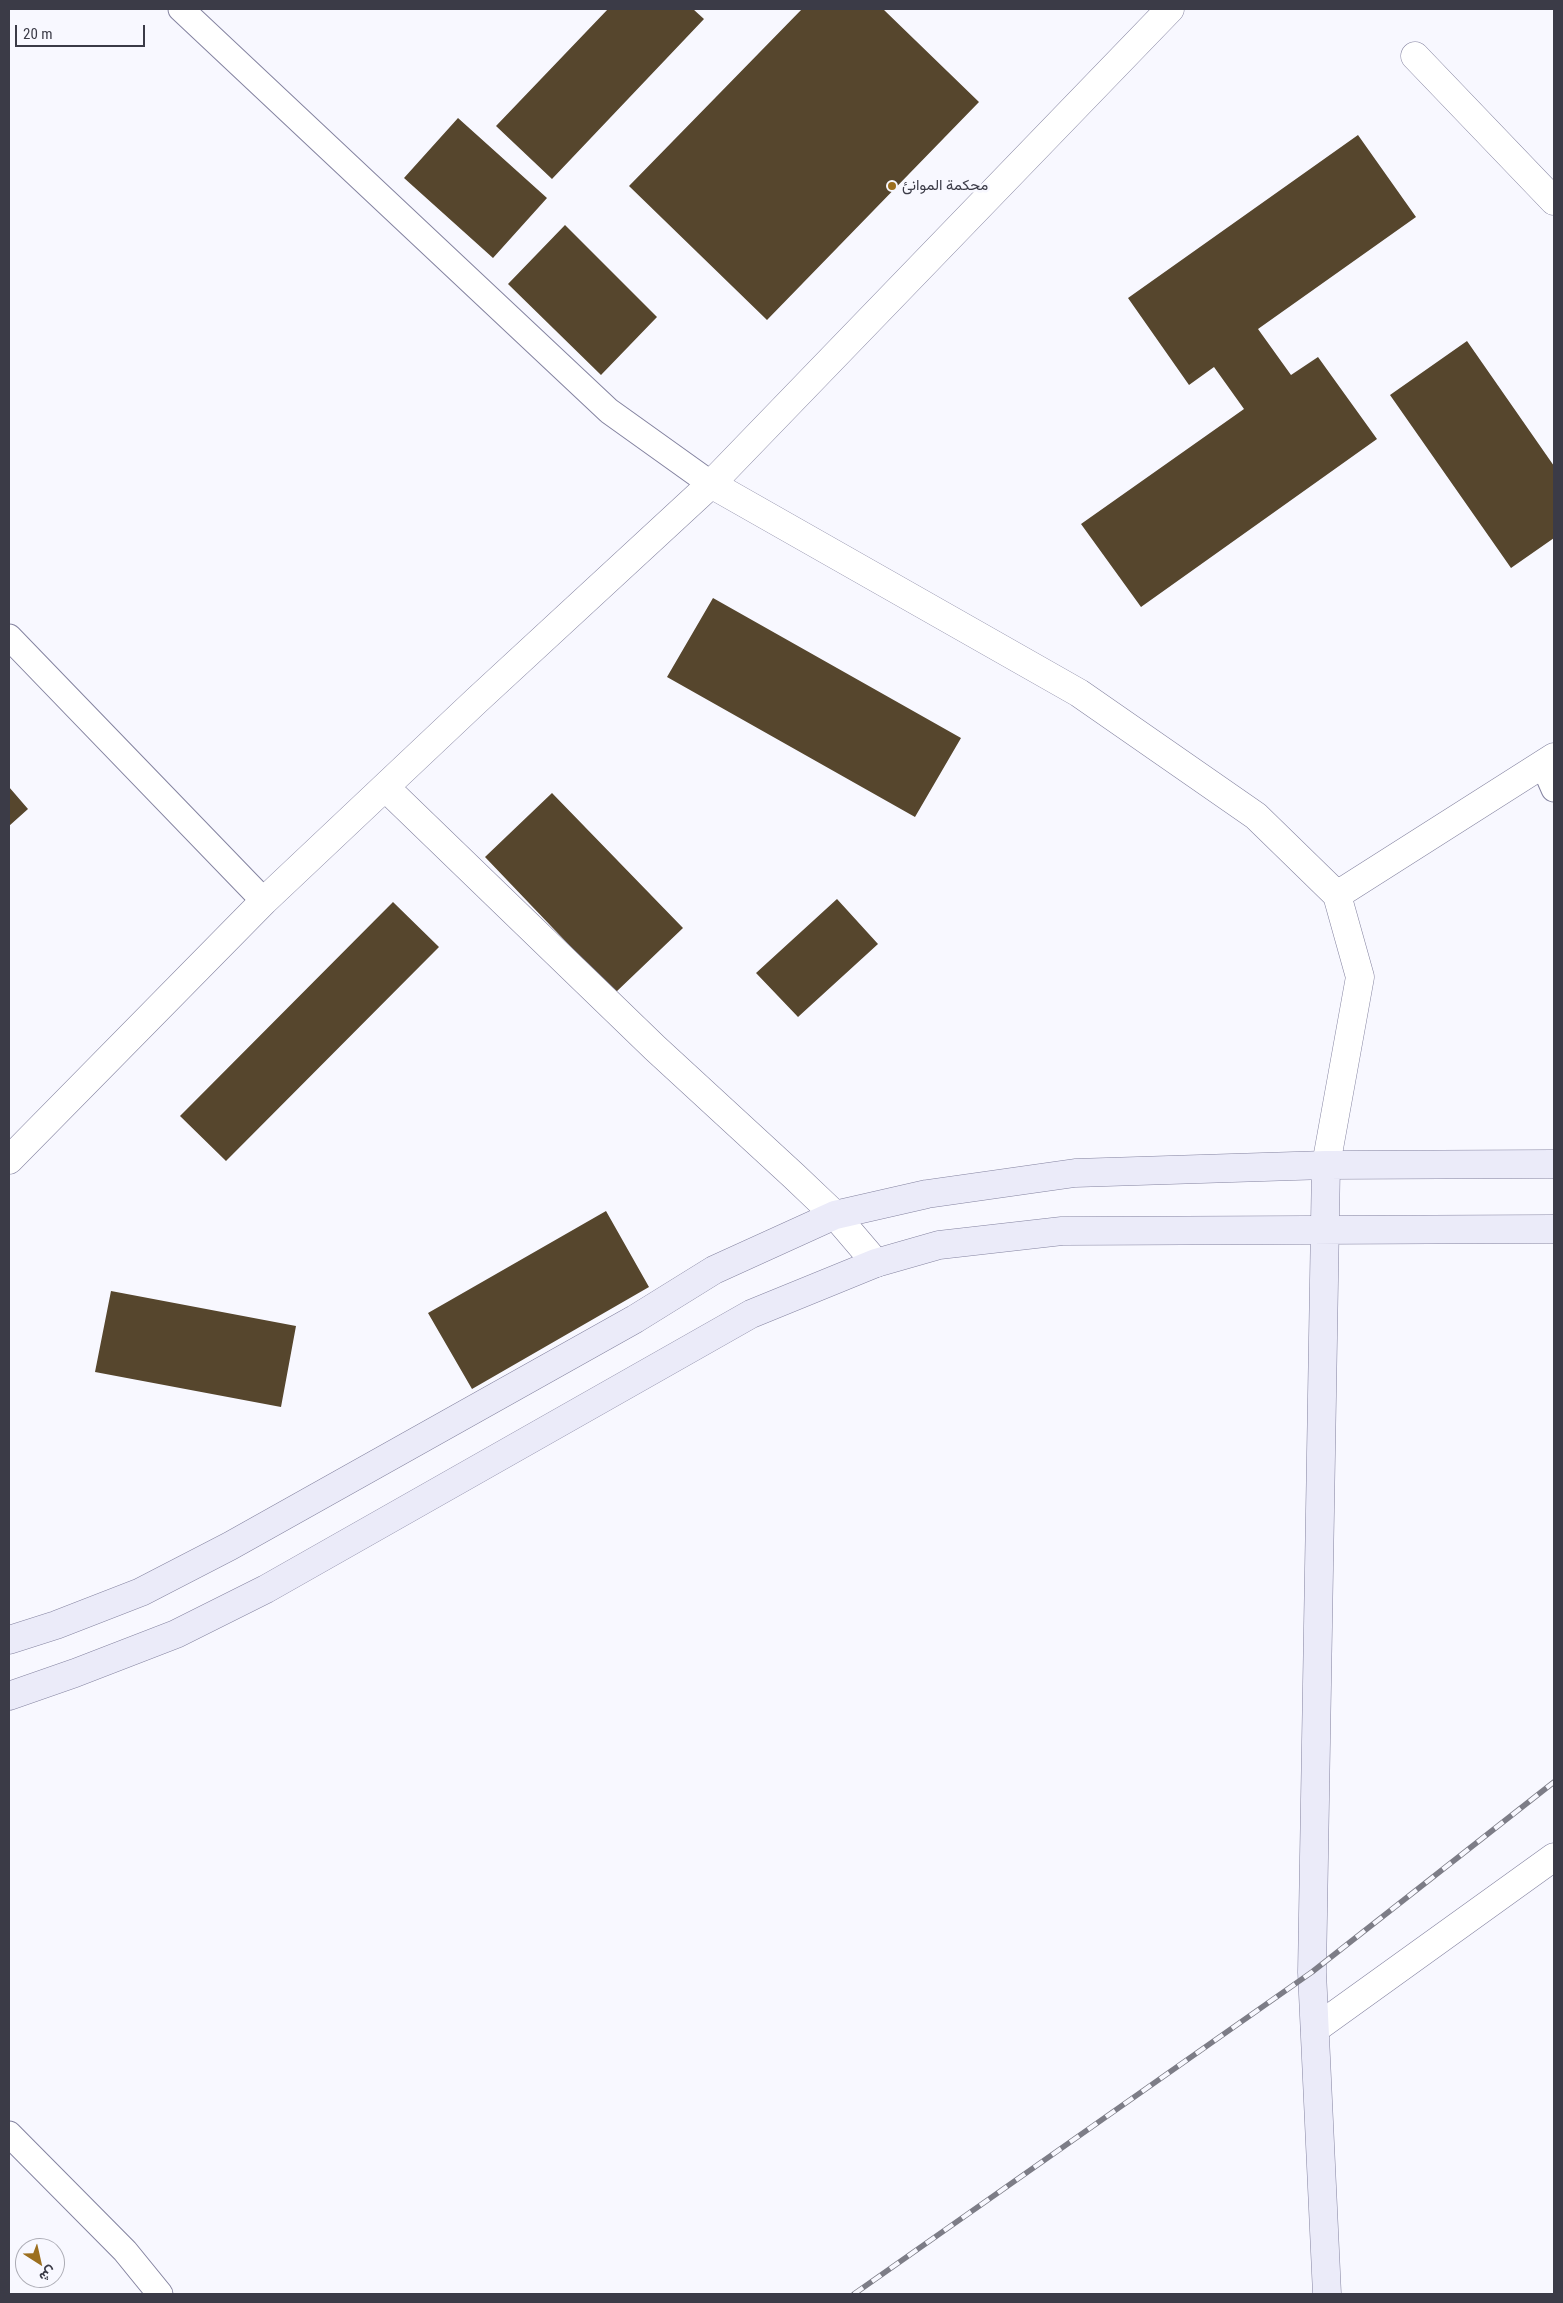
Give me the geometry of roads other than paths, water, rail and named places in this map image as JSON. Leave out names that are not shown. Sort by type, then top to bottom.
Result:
[{"type":"street","points":[[9,1160],[264,901],[711,484],[1170,9]]},
{"type":"street","points":[[1415,56],[1554,201]]},
{"type":"street","points":[[711,484],[1079,693],[1256,816],[1337,895],[1360,977],[1326,1165],[1323,1230],[1312,1972],[1327,2294]]},
{"type":"street","points":[[1337,895],[1549,761]]},
{"type":"street","points":[[385,787],[655,1048],[835,1215],[876,1263]]},
{"type":"street","points":[[9,1640],[56,1625],[141,1592],[214,1554],[618,1329],[714,1270],[835,1215],[927,1194],[1075,1173],[1326,1165],[1554,1164]]},
{"type":"street","points":[[9,1696],[176,1634],[266,1589],[751,1314],[876,1263],[939,1245],[1062,1231],[1554,1229]]},
{"type":"street","points":[[1315,2029],[1554,1857]]},
{"type":"lane","points":[[181,9],[609,411],[711,484]]},
{"type":"lane","points":[[9,637],[264,901]]},
{"type":"lane","points":[[1549,761],[1554,789]]},
{"type":"lane","points":[[9,2134],[125,2251],[160,2294]]},
{"type":"railway","points":[[854,2294],[1312,1972],[1554,1782]]},
{"type":"place","name":"محكمة الموانئ","points":[[892,186]]}]
